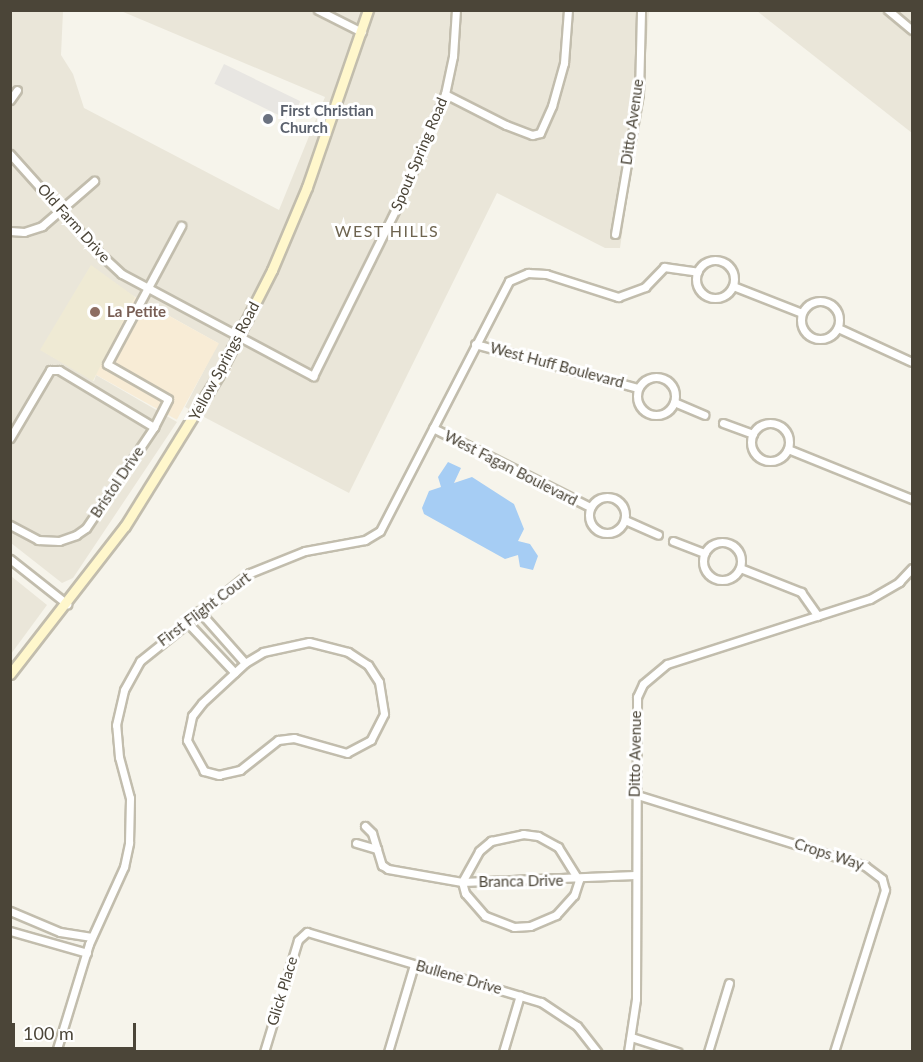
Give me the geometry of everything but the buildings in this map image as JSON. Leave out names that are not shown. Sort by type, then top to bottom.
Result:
[{"type":"main road","name":"Yellow Springs Road","points":[[10,674],[68,604],[159,474],[239,336],[307,187],[368,10]]},
{"type":"street","points":[[318,10],[362,32]]},
{"type":"street","name":"Spout Spring Road","points":[[239,336],[312,376],[401,199],[445,94],[453,56],[456,10]]},
{"type":"street","points":[[445,94],[506,125],[532,135],[540,133],[552,106],[564,63],[568,10]]},
{"type":"street","name":"Ditto Avenue","points":[[615,234],[639,94],[641,10]]},
{"type":"street","points":[[888,10],[912,30]]},
{"type":"street","points":[[10,100],[17,90]]},
{"type":"street","name":"Old Farm Drive","points":[[10,154],[109,263],[147,289],[239,336]]},
{"type":"street","points":[[10,231],[24,232],[42,226],[94,182]]},
{"type":"street","points":[[147,289],[180,226]]},
{"type":"street","points":[[708,261],[723,261],[733,272],[733,286],[723,297],[708,297],[698,286],[698,272],[708,261]]},
{"type":"street","name":"First Flight Court","points":[[56,1052],[90,941],[124,867],[129,843],[130,798],[117,736],[120,703],[140,661],[186,621],[250,573],[286,557],[374,536],[390,516],[503,287],[519,276],[546,273],[607,296],[626,296],[645,287],[664,267],[698,272]]},
{"type":"street","points":[[733,286],[802,313]]},
{"type":"street","name":"Bristol Drive","points":[[10,525],[38,540],[59,541],[76,535],[86,528],[154,427],[168,399],[107,364],[147,289]]},
{"type":"street","points":[[813,303],[828,303],[838,313],[838,328],[827,338],[813,338],[802,328],[802,313],[813,303]]},
{"type":"street","points":[[838,328],[912,362]]},
{"type":"street","name":"West Huff Boulevard","points":[[475,344],[638,388]]},
{"type":"street","points":[[10,438],[50,370],[60,370],[154,427]]},
{"type":"street","name":"West Huff Boulevard","points":[[663,378],[671,384],[674,402],[664,413],[649,413],[638,403],[638,388],[644,380],[663,378]]},
{"type":"street","points":[[674,402],[704,415]]},
{"type":"street","points":[[723,423],[753,434]]},
{"type":"street","points":[[763,425],[777,425],[787,435],[788,449],[779,459],[759,458],[752,447],[753,434],[763,425]]},
{"type":"street","name":"West Fagan Boulevard","points":[[433,428],[590,507]]},
{"type":"street","points":[[788,449],[912,499]]},
{"type":"street","points":[[604,496],[614,497],[626,511],[625,520],[616,531],[601,532],[590,522],[590,507],[604,496]]},
{"type":"street","points":[[625,520],[658,535]]},
{"type":"street","points":[[673,541],[705,553]]},
{"type":"street","points":[[720,542],[730,543],[741,558],[741,568],[735,576],[715,579],[707,572],[705,553],[720,542]]},
{"type":"street","points":[[10,559],[68,604]]},
{"type":"street","points":[[741,568],[801,592],[818,616]]},
{"type":"street","name":"Ditto Avenue","points":[[628,1052],[636,999],[634,794],[637,697],[649,676],[668,664],[882,593],[912,568]]},
{"type":"street","points":[[199,611],[245,663]]},
{"type":"street","points":[[186,621],[235,673]]},
{"type":"street","points":[[309,642],[348,652],[368,665],[380,682],[384,700],[380,729],[359,749],[347,753],[294,738],[278,740],[240,770],[210,773],[190,751],[187,729],[202,703],[245,663],[284,645],[309,642]]},
{"type":"street","name":"Crops Way","points":[[634,794],[865,866],[882,879],[885,890],[834,1052]]},
{"type":"street","name":"Branca Drive","points":[[365,826],[377,849],[382,865],[388,869],[462,882],[579,880],[635,875]]},
{"type":"street","name":"Branca Drive","points":[[523,834],[538,836],[558,848],[579,880],[574,895],[556,915],[530,926],[514,927],[485,916],[465,893],[462,882],[479,851],[491,841],[523,834]]},
{"type":"street","points":[[356,843],[377,849]]},
{"type":"street","points":[[10,911],[60,932],[90,941]]},
{"type":"street","name":"Bullene Drive","points":[[303,932],[520,996],[565,1016],[597,1052]]},
{"type":"street","name":"Glick Place","points":[[264,1052],[303,932]]},
{"type":"street","points":[[13,933],[87,952]]},
{"type":"street","points":[[388,1052],[414,964]]},
{"type":"street","points":[[708,1052],[729,983]]},
{"type":"street","points":[[503,1052],[520,996]]},
{"type":"street","points":[[632,1037],[678,1052]]},
{"type":"shaded area","points":[[10,11],[63,11],[61,55],[73,74],[84,108],[279,210],[325,97],[121,11],[649,11],[643,90],[620,248],[605,248],[497,193],[349,493],[185,407],[218,343],[130,294],[91,266],[41,350],[94,381],[96,375],[177,422],[73,578],[62,583],[11,543]]},
{"type":"shaded area","points":[[757,11],[912,11],[912,133]]},
{"type":"shaded area","points":[[224,64],[300,101],[291,121],[214,84]]},
{"type":"shaded area","name":"La Petite","points":[[91,265],[135,297],[93,381],[40,350]]},
{"type":"shaded area","points":[[135,297],[219,344],[177,420],[93,373]]},
{"type":"shaded area","points":[[11,576],[47,605],[11,654]]},
{"type":"water","points":[[448,462],[461,468],[454,483],[472,477],[514,504],[524,529],[518,541],[530,544],[538,556],[533,570],[520,567],[518,555],[505,559],[424,514],[422,508],[429,491],[441,487],[438,477]]},
{"type":"place","name":"First Christian Church","points":[[268,119]]},
{"type":"place","name":"La Petite","points":[[95,312]]},
{"type":"district","name":"WEST HILLS","points":[[387,231]]}]
